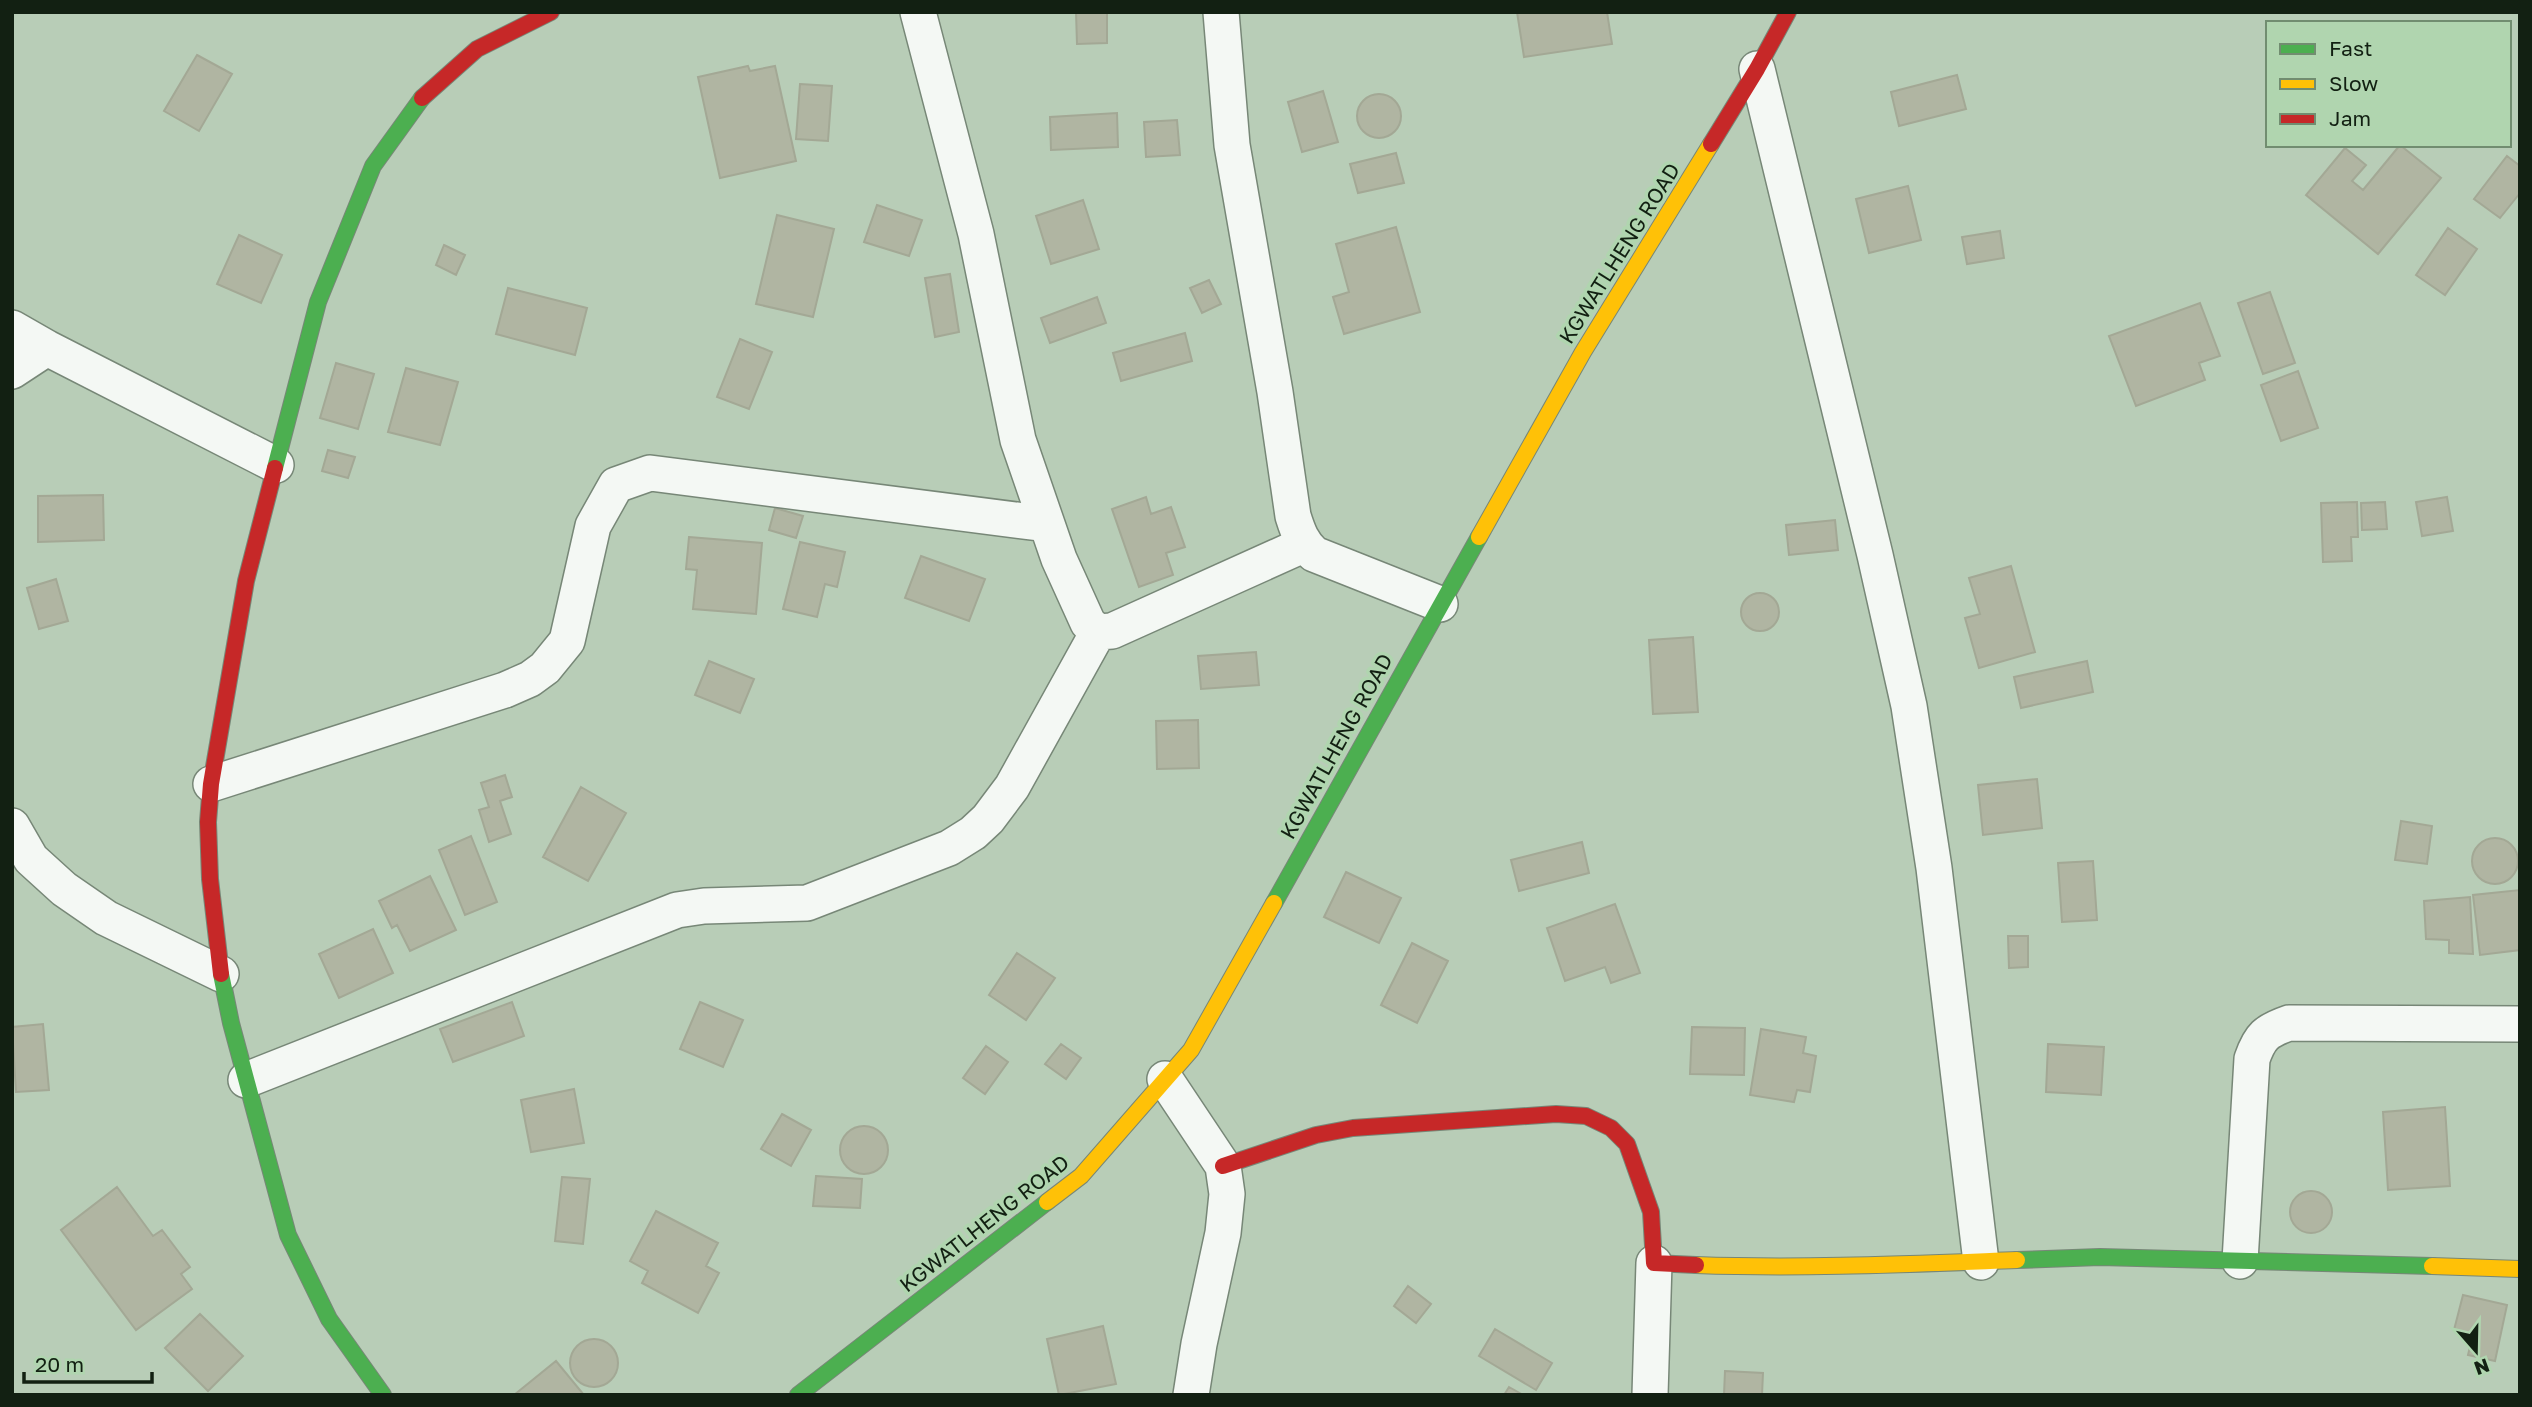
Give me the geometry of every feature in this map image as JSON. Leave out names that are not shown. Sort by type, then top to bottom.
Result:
[{"type":"street","points":[[383,1395],[329,1319],[288,1235],[221,975],[210,879],[208,822],[211,784],[246,581],[318,302],[373,166],[419,101],[477,49],[551,12]]},
{"type":"street","points":[[918,12],[976,234],[1018,440],[1059,559],[1088,623],[1098,632],[1112,631],[1303,545]]},
{"type":"street","points":[[1221,12],[1233,145],[1293,516],[1303,545],[1314,554],[1440,604]]},
{"type":"street","name":"KGWATLHENG ROAD","points":[[799,1395],[1082,1175],[1191,1050],[1583,352],[1757,69],[1788,12]]},
{"type":"street","points":[[1757,69],[1909,706],[1936,882],[1981,1262]]},
{"type":"street","points":[[12,328],[276,465]]},
{"type":"street","points":[[12,371],[47,348]]},
{"type":"street","points":[[211,784],[505,690],[538,673],[567,641],[593,526],[616,485],[650,472],[1047,524]]},
{"type":"street","points":[[247,1080],[677,910],[704,906],[807,903],[949,848],[973,833],[988,819],[1012,787],[1098,632]]},
{"type":"street","points":[[12,826],[31,859],[64,889],[107,918],[221,975]]},
{"type":"street","points":[[2240,1261],[2252,1059],[2259,1039],[2274,1028],[2289,1023],[2520,1024]]},
{"type":"street","points":[[1165,1079],[1223,1166],[1227,1194],[1223,1233],[1191,1395]]},
{"type":"street","points":[[1223,1166],[1316,1135],[1353,1128],[1556,1114],[1586,1116],[1611,1128],[1628,1144],[1651,1212],[1654,1263],[1650,1395]]},
{"type":"street","points":[[1654,1263],[1752,1267],[2100,1257],[2520,1269]]},
{"type":"building","points":[[1076,12],[1107,12],[1107,43],[1077,44]]},
{"type":"building","points":[[1517,12],[1607,12],[1612,44],[1524,57]]},
{"type":"building","points":[[197,55],[232,74],[199,131],[164,111]]},
{"type":"building","points":[[748,66],[750,71],[775,66],[796,161],[720,178],[698,77]]},
{"type":"building","points":[[1957,75],[1966,109],[1899,126],[1891,92]]},
{"type":"building","points":[[800,84],[832,86],[828,141],[796,139]]},
{"type":"building","points":[[1323,91],[1338,142],[1302,152],[1288,102]]},
{"type":"building","points":[[1379,94],[1394,101],[1401,116],[1394,131],[1379,138],[1364,131],[1357,116],[1364,101]]},
{"type":"building","points":[[1117,113],[1118,147],[1051,150],[1050,117]]},
{"type":"building","points":[[1177,120],[1180,155],[1146,157],[1144,122]]},
{"type":"building","points":[[2398,147],[2402,147],[2441,178],[2378,254],[2306,195],[2345,148],[2366,165],[2352,181],[2363,190]]},
{"type":"building","points":[[1396,153],[1404,183],[1358,193],[1350,164]]},
{"type":"building","points":[[2507,156],[2520,166],[2520,193],[2500,218],[2474,199]]},
{"type":"building","points":[[1908,186],[1921,240],[1869,253],[1856,199]]},
{"type":"building","points":[[1083,200],[1099,249],[1051,264],[1036,216]]},
{"type":"building","points":[[877,205],[922,220],[909,256],[864,242]]},
{"type":"building","points":[[777,215],[834,229],[813,317],[756,304]]},
{"type":"building","points":[[1396,227],[1420,312],[1344,334],[1333,297],[1349,292],[1336,244]]},
{"type":"building","points":[[2448,228],[2477,249],[2445,295],[2416,275]]},
{"type":"building","points":[[2000,231],[2004,258],[1967,264],[1962,237]]},
{"type":"building","points":[[239,235],[282,255],[261,303],[217,284]]},
{"type":"building","points":[[444,245],[465,255],[456,275],[436,265]]},
{"type":"building","points":[[950,274],[959,332],[935,337],[925,278]]},
{"type":"building","points":[[1209,280],[1221,304],[1202,313],[1190,288]]},
{"type":"building","points":[[508,288],[587,308],[575,355],[496,334]]},
{"type":"building","points":[[2270,292],[2295,363],[2263,374],[2238,303]]},
{"type":"building","points":[[1097,297],[1106,323],[1050,343],[1041,318]]},
{"type":"building","points":[[2200,303],[2220,356],[2199,363],[2205,380],[2136,406],[2109,336]]},
{"type":"building","points":[[1185,333],[1192,361],[1121,381],[1113,353]]},
{"type":"building","points":[[740,339],[772,352],[749,409],[717,397]]},
{"type":"building","points":[[336,363],[374,374],[358,429],[320,418]]},
{"type":"building","points":[[406,368],[458,382],[440,445],[388,432]]},
{"type":"building","points":[[2298,371],[2318,428],[2281,441],[2261,385]]},
{"type":"building","points":[[328,450],[355,457],[348,478],[322,471]]},
{"type":"building","points":[[103,495],[104,540],[38,542],[38,496]]},
{"type":"building","points":[[1146,497],[1151,514],[1171,507],[1185,547],[1166,553],[1173,575],[1139,587],[1112,509]]},
{"type":"building","points":[[2447,497],[2453,531],[2422,536],[2416,502]]},
{"type":"building","points":[[2357,502],[2358,537],[2351,537],[2352,561],[2323,562],[2321,503]]},
{"type":"building","points":[[2385,502],[2387,529],[2362,530],[2361,503]]},
{"type":"building","points":[[775,508],[803,516],[796,538],[769,530]]},
{"type":"building","points":[[1835,520],[1838,550],[1789,555],[1786,525]]},
{"type":"building","points":[[689,537],[762,543],[756,614],[693,609],[697,570],[686,569]]},
{"type":"building","points":[[800,542],[845,552],[837,587],[825,584],[817,617],[783,609]]},
{"type":"building","points":[[921,556],[985,579],[969,621],[905,598]]},
{"type":"building","points":[[2011,566],[2035,652],[1979,668],[1965,618],[1980,614],[1969,578]]},
{"type":"building","points":[[56,579],[68,621],[39,629],[27,588]]},
{"type":"building","points":[[1760,593],[1774,598],[1779,612],[1774,626],[1760,631],[1746,626],[1741,612],[1746,598]]},
{"type":"building","points":[[1693,637],[1698,712],[1653,714],[1649,640]]},
{"type":"building","points":[[1256,652],[1259,685],[1201,689],[1198,656]]},
{"type":"building","points":[[709,661],[754,679],[740,713],[695,695]]},
{"type":"building","points":[[2087,661],[2093,692],[2021,708],[2014,677]]},
{"type":"building","points":[[1198,720],[1199,768],[1157,769],[1156,721]]},
{"type":"building","points":[[505,775],[512,797],[500,801],[511,834],[489,842],[479,810],[489,807],[481,783]]},
{"type":"building","points":[[2037,779],[2042,828],[1983,835],[1978,785]]},
{"type":"building","points":[[581,787],[626,813],[588,881],[543,857]]},
{"type":"building","points":[[2401,821],[2432,826],[2427,864],[2395,860]]},
{"type":"building","points":[[471,836],[497,902],[465,915],[439,850]]},
{"type":"building","points":[[2495,838],[2511,845],[2518,861],[2511,877],[2495,884],[2479,877],[2472,861],[2479,845]]},
{"type":"building","points":[[1582,842],[1589,873],[1519,891],[1511,860]]},
{"type":"building","points":[[2093,861],[2097,920],[2062,922],[2058,863]]},
{"type":"building","points":[[1346,872],[1401,898],[1379,943],[1324,917]]},
{"type":"building","points":[[430,876],[456,930],[410,951],[397,925],[392,928],[379,901]]},
{"type":"building","points":[[2520,890],[2520,950],[2480,955],[2473,895]]},
{"type":"building","points":[[2470,897],[2473,954],[2449,953],[2449,940],[2426,939],[2424,901]]},
{"type":"building","points":[[1615,904],[1640,973],[1611,983],[1605,967],[1565,981],[1547,928]]},
{"type":"building","points":[[373,929],[393,973],[339,998],[319,954]]},
{"type":"building","points":[[2008,936],[2028,936],[2028,967],[2009,968]]},
{"type":"building","points":[[1412,943],[1448,961],[1417,1023],[1381,1005]]},
{"type":"building","points":[[1017,953],[1055,978],[1026,1020],[989,995]]},
{"type":"building","points":[[512,1002],[524,1036],[453,1062],[440,1029]]},
{"type":"building","points":[[700,1002],[743,1020],[723,1067],[680,1049]]},
{"type":"building","points":[[43,1024],[49,1090],[16,1092],[12,1027]]},
{"type":"building","points":[[1692,1027],[1745,1028],[1744,1075],[1690,1074]]},
{"type":"building","points":[[1761,1029],[1806,1037],[1803,1053],[1816,1056],[1810,1092],[1797,1090],[1794,1102],[1750,1095]]},
{"type":"building","points":[[1061,1044],[1081,1058],[1066,1079],[1045,1064]]},
{"type":"building","points":[[2048,1044],[2104,1047],[2101,1095],[2046,1092]]},
{"type":"building","points":[[986,1046],[1008,1062],[985,1094],[963,1078]]},
{"type":"building","points":[[574,1089],[584,1143],[531,1152],[521,1100]]},
{"type":"building","points":[[2445,1107],[2450,1186],[2388,1190],[2383,1112]]},
{"type":"building","points":[[782,1114],[811,1130],[791,1166],[761,1149]]},
{"type":"building","points":[[864,1126],[881,1133],[888,1150],[881,1167],[864,1174],[847,1167],[840,1150],[847,1133]]},
{"type":"building","points":[[816,1176],[862,1179],[860,1208],[813,1206]]},
{"type":"building","points":[[562,1177],[590,1179],[583,1244],[555,1241]]},
{"type":"building","points":[[117,1187],[153,1236],[162,1230],[190,1267],[181,1274],[192,1289],[136,1330],[61,1230]]},
{"type":"building","points":[[2311,1191],[2326,1197],[2332,1212],[2326,1227],[2311,1233],[2296,1227],[2290,1212],[2296,1197]]},
{"type":"building","points":[[656,1211],[718,1243],[706,1266],[719,1273],[698,1313],[642,1283],[648,1271],[630,1261]]},
{"type":"building","points":[[1408,1286],[1431,1304],[1416,1323],[1394,1306]]},
{"type":"building","points":[[2463,1295],[2507,1305],[2495,1361],[2468,1355],[2473,1334],[2454,1330]]},
{"type":"building","points":[[200,1314],[243,1356],[208,1391],[165,1348]]},
{"type":"building","points":[[1103,1326],[1116,1384],[1059,1395],[1047,1339]]},
{"type":"building","points":[[1495,1329],[1552,1363],[1536,1390],[1479,1356]]},
{"type":"building","points":[[594,1339],[611,1346],[618,1363],[611,1380],[594,1387],[577,1380],[570,1363],[577,1346]]},
{"type":"building","points":[[556,1361],[584,1395],[514,1395]]},
{"type":"building","points":[[1725,1371],[1763,1373],[1762,1395],[1724,1395]]},
{"type":"building","points":[[1509,1387],[1523,1395],[1504,1395]]},
{"type":"traffic: fast","points":[[275,468],[318,302],[373,166],[422,98]]},
{"type":"traffic: fast","points":[[1274,903],[1479,537]]},
{"type":"traffic: fast","points":[[221,974],[231,1023],[288,1235],[329,1319],[383,1395]]},
{"type":"traffic: fast","points":[[798,1395],[1047,1202]]},
{"type":"traffic: fast","points":[[2017,1260],[2100,1257],[2432,1266]]},
{"type":"traffic: slow","points":[[1479,537],[1583,352],[1711,144]]},
{"type":"traffic: slow","points":[[1047,1202],[1081,1176],[1191,1050],[1274,903]]},
{"type":"traffic: slow","points":[[1696,1265],[1816,1266],[2017,1260]]},
{"type":"traffic: slow","points":[[2432,1266],[2520,1269]]},
{"type":"traffic: jam","points":[[422,98],[477,49],[551,12]]},
{"type":"traffic: jam","points":[[1711,144],[1788,12]]},
{"type":"traffic: jam","points":[[221,974],[210,879],[208,822],[211,784],[246,581],[275,468]]},
{"type":"traffic: jam","points":[[1223,1166],[1316,1135],[1353,1128],[1556,1114],[1586,1116],[1611,1128],[1627,1144],[1651,1212],[1654,1263],[1696,1265]]}]
